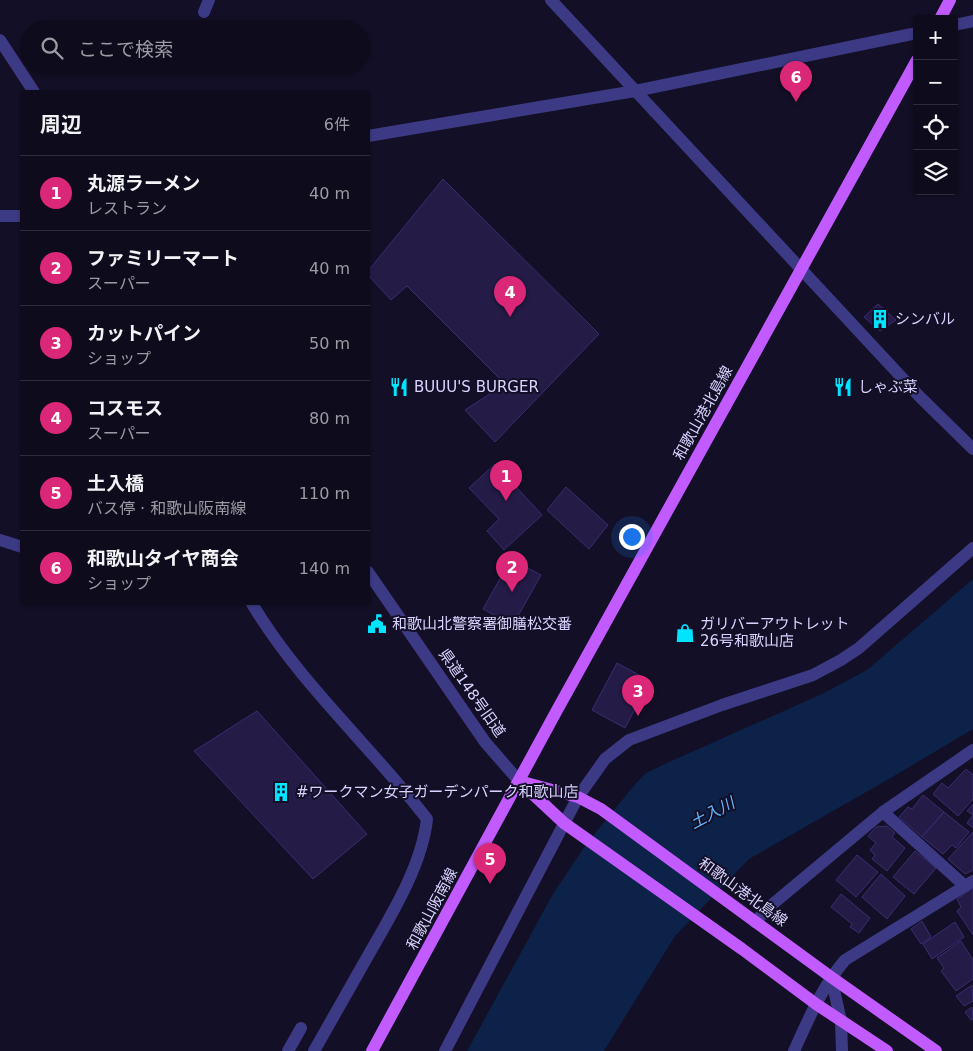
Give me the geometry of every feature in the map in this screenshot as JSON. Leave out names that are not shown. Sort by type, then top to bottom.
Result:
[{"type":"main road","points":[[942,15],[950,0]]},
{"type":"main road","name":"和歌山港北島線","points":[[913,67],[520,781],[578,796],[601,809],[831,977],[936,1051]]},
{"type":"main road","points":[[520,781],[564,823],[712,927],[816,1004],[887,1051]]},
{"type":"main road","name":"和歌山阪南線","points":[[372,1051],[520,781]]},
{"type":"street","points":[[204,12],[209,0]]},
{"type":"street","points":[[551,0],[919,396],[973,448]]},
{"type":"street","points":[[958,24],[973,21]]},
{"type":"street","points":[[370,136],[635,91],[913,34]]},
{"type":"street","points":[[0,40],[20,71]]},
{"type":"street","points":[[23,75],[33,90]]},
{"type":"street","points":[[0,216],[20,216]]},
{"type":"street","points":[[0,540],[20,546]]},
{"type":"street","points":[[445,1051],[578,796],[605,760],[628,740],[813,674],[840,660],[859,648],[973,548]]},
{"type":"street","name":"県道148号旧道","points":[[370,575],[484,742],[520,781]]},
{"type":"street","points":[[253,605],[284,653],[400,784],[427,819],[426,833],[390,918],[314,1051]]},
{"type":"street","points":[[755,922],[768,908],[883,812],[970,756]]},
{"type":"street","points":[[794,1051],[831,977],[845,960],[969,883],[883,812]]},
{"type":"street","points":[[831,977],[841,1021],[842,1051]]},
{"type":"street","points":[[288,1051],[301,1028]]},
{"type":"water","name":"土入川","points":[[973,579],[973,729],[749,859],[675,936],[604,1051],[467,1051],[553,894],[587,843],[646,773],[822,694],[867,670]]},
{"type":"building","points":[[443,179],[599,334],[495,442],[465,410],[505,384],[407,286],[391,300],[370,277],[370,269]]},
{"type":"building","name":"シンバル","points":[[878,304],[896,320],[880,331],[864,317]]},
{"type":"building","points":[[495,464],[542,515],[504,550],[487,531],[499,519],[469,488]]},
{"type":"building","points":[[566,487],[608,525],[589,549],[547,510]]},
{"type":"building","points":[[511,559],[541,575],[513,625],[483,609]]},
{"type":"building","points":[[617,663],[650,681],[625,728],[592,710]]},
{"type":"building","name":"#ワークマン女子ガーデンパーク和歌山店","points":[[257,711],[367,834],[313,879],[194,751]]},
{"type":"building","points":[[966,769],[973,775],[973,799],[958,816],[933,794],[942,783],[948,788]]},
{"type":"building","points":[[923,795],[944,812],[922,837],[899,817],[908,807],[912,809]]},
{"type":"building","points":[[973,804],[973,815],[967,811]]},
{"type":"building","points":[[944,812],[969,832],[956,848],[952,845],[943,854],[922,837]]},
{"type":"building","points":[[973,815],[973,828],[967,823]]},
{"type":"building","points":[[887,826],[895,833],[892,837],[905,848],[887,871],[872,859],[875,855],[870,850],[876,843],[868,836],[876,827]]},
{"type":"building","points":[[973,832],[973,870],[965,874],[948,859]]},
{"type":"building","points":[[915,851],[936,868],[914,894],[893,877]]},
{"type":"building","points":[[857,855],[878,872],[856,897],[836,880]]},
{"type":"building","points":[[881,874],[905,896],[887,919],[862,897]]},
{"type":"building","points":[[973,888],[973,935],[957,911],[961,907],[957,899]]},
{"type":"building","points":[[841,894],[870,918],[859,933],[850,927],[852,924],[831,907]]},
{"type":"building","points":[[922,921],[931,937],[921,944],[911,929]]},
{"type":"building","points":[[955,922],[964,937],[932,959],[923,944]]},
{"type":"building","points":[[961,941],[973,960],[973,979],[956,991],[941,971],[944,968],[937,958]]},
{"type":"building","points":[[972,985],[973,1001],[964,1006],[956,996]]},
{"type":"building","points":[[972,1007],[973,1019],[971,1020],[965,1012]]},
{"type":"place","name":"和歌山タイヤ商会","points":[[796,102]]},
{"type":"place","name":"コスモス","points":[[510,317]]},
{"type":"place","name":"シンバル","points":[[880,319]]},
{"type":"place","name":"BUUU'S BURGER","points":[[399,387]]},
{"type":"place","name":"しゃぶ菜","points":[[843,387]]},
{"type":"place","name":"丸源ラーメン","points":[[506,501]]},
{"type":"place","name":"ファミリーマート","points":[[512,592]]},
{"type":"place","name":"和歌山北警察署御膳松交番","points":[[377,624]]},
{"type":"place","name":"ガリバーアウトレット 26号和歌山店","points":[[685,633]]},
{"type":"place","name":"カットパイン","points":[[638,716]]},
{"type":"place","name":"#ワークマン女子ガーデンパーク和歌山店","points":[[281,792]]},
{"type":"place","name":"土入橋","points":[[490,884]]}]
